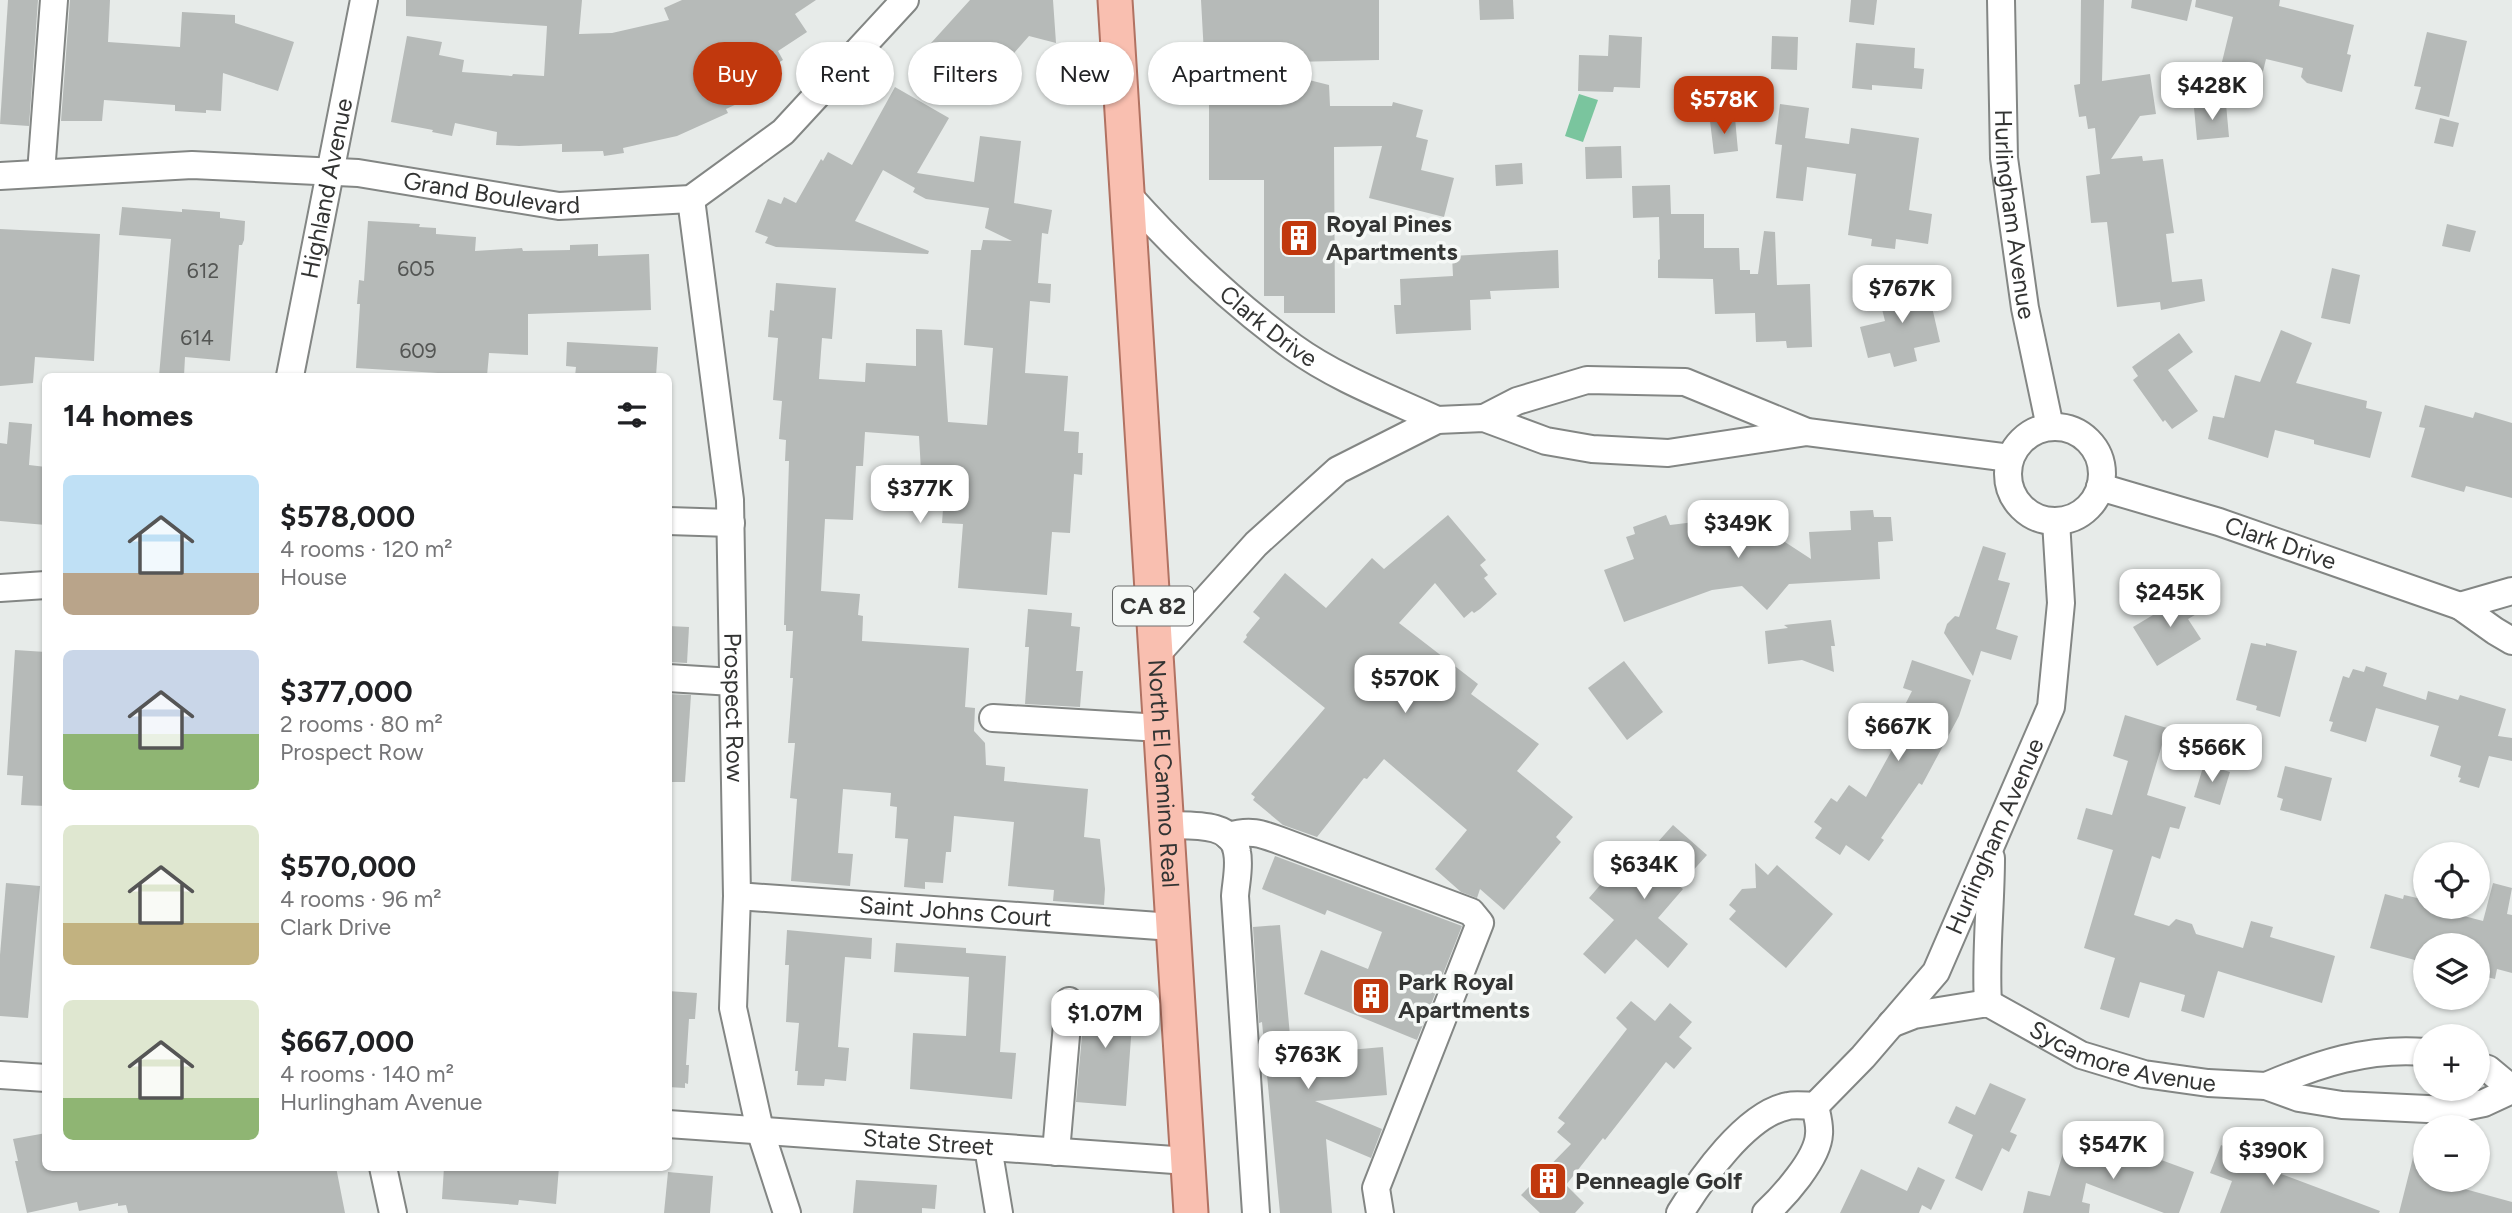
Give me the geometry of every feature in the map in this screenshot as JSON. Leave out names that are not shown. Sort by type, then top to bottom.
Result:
[{"type":"main road","name":"North El Camino Real","points":[[1115,0],[1191,1213]]},
{"type":"street","points":[[41,173],[54,0]]},
{"type":"street","name":"Highland Avenue","points":[[291,373],[364,0]]},
{"type":"street","points":[[691,199],[783,132],[905,0]]},
{"type":"street","name":"Hurlingham Avenue","points":[[2001,0],[2004,158],[2025,308],[2050,427]]},
{"type":"street","name":"Grand Boulevard","points":[[0,176],[192,165],[332,171],[559,206],[691,199]]},
{"type":"street","name":"Clark Drive","points":[[1127,194],[1162,233],[1208,276],[1294,348],[1355,382],[1437,419],[1484,418],[1546,441],[1592,449],[1668,453],[1807,432]]},
{"type":"street","name":"Prospect Row","points":[[691,199],[730,499],[737,896],[733,1008],[760,1130],[786,1213]]},
{"type":"street","name":"Clark Drive","points":[[1484,418],[1517,401],[1587,380],[1685,382],[1807,432],[2010,458]]},
{"type":"street","name":"Clark Drive","points":[[1156,655],[1256,544],[1338,470],[1437,419]]},
{"type":"street","points":[[2050,427],[2066,428],[2091,444],[2099,457],[2102,472],[2100,487],[2094,500],[2084,511],[2071,518],[2056,521],[2041,519],[2017,502],[2010,488],[2008,473],[2010,458],[2017,446],[2037,430],[2050,427]]},
{"type":"street","name":"Clark Drive","points":[[2100,487],[2219,522],[2460,606],[2512,640]]},
{"type":"street","points":[[672,521],[731,523]]},
{"type":"street","name":"Hurlingham Avenue","points":[[1815,1106],[1936,972],[2051,707],[2061,603],[2056,521]]},
{"type":"street","points":[[0,588],[42,585]]},
{"type":"street","points":[[2460,606],[2512,591]]},
{"type":"street","points":[[672,678],[733,682]]},
{"type":"street","points":[[993,718],[1160,728]]},
{"type":"street","points":[[1167,825],[1210,826],[1228,836],[1238,850],[1235,896],[1256,1213]]},
{"type":"street","points":[[1228,836],[1244,831],[1274,838],[1471,912],[1480,923],[1376,1188],[1380,1213]]},
{"type":"street","points":[[1891,1024],[1914,1016],[1988,1003],[1986,966],[1990,929],[1991,846]]},
{"type":"street","name":"Saint Johns Court","points":[[737,896],[1173,927]]},
{"type":"street","points":[[1056,1152],[1069,1001]]},
{"type":"street","name":"Sycamore Avenue","points":[[1988,1003],[2081,1055],[2131,1070],[2208,1083],[2266,1086],[2299,1098],[2342,1105],[2449,1110],[2484,1103],[2512,1089],[2490,1071]]},
{"type":"street","name":"Sycamore Avenue","points":[[2266,1086],[2305,1069],[2357,1054],[2396,1049],[2413,1051]]},
{"type":"street","points":[[0,1075],[42,1078]]},
{"type":"street","points":[[1680,1213],[1706,1173],[1727,1148],[1752,1126],[1768,1114],[1787,1106],[1815,1106],[1819,1136],[1811,1156],[1789,1191],[1766,1213]]},
{"type":"street","name":"State Street","points":[[672,1124],[1188,1161]]},
{"type":"street","points":[[988,1147],[999,1213]]},
{"type":"street","points":[[384,1171],[393,1213]]},
{"type":"shaded area","points":[[1579,94],[1598,100],[1583,142],[1565,136]]},
{"type":"building","points":[[8,0],[38,0],[29,126],[0,124]]},
{"type":"building","points":[[70,0],[110,0],[108,42],[180,47],[182,12],[235,15],[235,23],[294,42],[278,91],[223,73],[221,111],[175,111],[175,105],[104,100],[102,121],[61,121]]},
{"type":"building","points":[[406,0],[582,0],[579,34],[612,33],[669,20],[664,8],[682,0],[816,0],[795,14],[807,32],[782,48],[782,42],[693,42],[693,105],[735,105],[726,109],[728,113],[677,136],[623,148],[624,153],[604,156],[603,151],[562,152],[562,144],[496,145],[497,132],[455,123],[452,136],[391,122],[407,36],[442,42],[439,55],[464,60],[462,72],[544,76],[547,26],[406,16]]},
{"type":"building","points":[[970,0],[1053,0],[1056,42],[1029,36],[1022,44],[932,42]]},
{"type":"building","points":[[1201,0],[1379,0],[1379,60],[1312,62],[1312,42],[1203,42]]},
{"type":"building","points":[[1479,0],[1513,0],[1514,19],[1480,20]]},
{"type":"building","points":[[1851,0],[1877,0],[1874,25],[1849,22]]},
{"type":"building","points":[[2081,0],[2104,0],[2102,81],[2150,74],[2156,114],[2140,116],[2111,159],[2142,156],[2143,161],[2163,159],[2174,233],[2166,234],[2172,282],[2202,279],[2205,301],[2161,310],[2160,302],[2117,307],[2107,222],[2091,223],[2086,176],[2100,174],[2095,128],[2088,129],[2086,116],[2079,117],[2074,85],[2080,84]]},
{"type":"building","points":[[2132,0],[2192,0],[2187,21],[2131,8]]},
{"type":"building","points":[[2196,0],[2280,0],[2279,6],[2354,25],[2347,54],[2351,55],[2342,92],[2307,83],[2301,77],[2303,68],[2266,59],[2260,84],[2219,74],[2233,17],[2195,7]]},
{"type":"building","points":[[2427,32],[2467,41],[2449,117],[2415,109],[2421,87],[2414,86]]},
{"type":"building","points":[[1609,35],[1642,37],[1640,88],[1614,87],[1613,92],[1578,91],[1579,55],[1608,56]]},
{"type":"building","points":[[1772,36],[1798,37],[1797,70],[1771,69]]},
{"type":"building","points":[[1856,43],[1915,48],[1914,68],[1924,69],[1922,89],[1872,85],[1872,90],[1852,88]]},
{"type":"building","points":[[1312,81],[1329,85],[1330,106],[1392,106],[1393,102],[1423,110],[1416,137],[1428,140],[1421,170],[1454,178],[1444,217],[1369,198],[1382,146],[1334,147],[1335,313],[1284,313],[1284,296],[1264,296],[1264,180],[1209,180],[1209,105],[1312,105]]},
{"type":"building","points":[[894,89],[908,94],[908,105],[926,105],[949,118],[917,173],[974,182],[980,136],[1021,141],[1014,203],[1052,210],[1048,234],[1042,233],[1038,283],[1051,284],[1050,303],[1030,301],[1025,373],[1068,376],[1064,431],[1079,432],[1078,453],[1083,453],[1082,475],[1074,474],[1070,533],[1052,532],[1047,595],[958,588],[963,524],[942,523],[946,469],[921,471],[919,436],[865,432],[863,466],[856,466],[853,520],[825,519],[821,591],[860,594],[858,615],[863,616],[862,641],[969,648],[965,707],[975,708],[974,731],[985,743],[986,765],[1005,767],[1004,781],[1088,789],[1084,837],[1100,839],[1104,905],[1053,901],[1054,890],[1008,886],[1014,822],[954,816],[951,852],[946,852],[943,883],[925,882],[925,889],[904,887],[908,839],[895,838],[897,807],[890,806],[891,793],[843,789],[838,853],[853,854],[850,886],[791,881],[797,799],[790,798],[795,743],[788,743],[793,631],[786,631],[784,625],[789,461],[785,461],[786,440],[779,439],[782,401],[773,400],[778,338],[768,337],[770,310],[774,311],[776,283],[836,288],[832,339],[822,338],[819,379],[865,382],[866,363],[916,366],[916,329],[942,330],[948,422],[987,425],[993,348],[964,345],[971,250],[981,250],[983,240],[1012,241],[985,228],[989,208],[926,199],[913,192],[915,188],[883,170],[855,221],[929,251],[928,254],[776,247],[765,243],[768,237],[755,232],[768,199],[781,204],[784,197],[796,203],[821,159],[823,161],[828,152],[852,165],[885,105],[894,105]]},
{"type":"building","points":[[1780,104],[1809,108],[1805,138],[1849,144],[1851,128],[1919,138],[1909,210],[1932,214],[1928,244],[1896,239],[1895,249],[1871,246],[1872,239],[1848,235],[1856,174],[1807,167],[1803,201],[1776,198],[1782,145],[1775,144]]},
{"type":"building","points":[[2226,104],[2229,137],[2197,140],[2194,108]]},
{"type":"building","points":[[1735,118],[1738,151],[1714,154],[1710,121]]},
{"type":"building","points":[[2440,118],[2459,123],[2453,147],[2434,143]]},
{"type":"building","points":[[1621,146],[1622,178],[1586,179],[1585,147]]},
{"type":"building","points":[[1522,163],[1523,184],[1496,186],[1495,165]]},
{"type":"building","points":[[1670,185],[1671,214],[1704,214],[1704,248],[1739,248],[1740,270],[1750,270],[1750,274],[1758,274],[1764,231],[1775,232],[1777,285],[1810,284],[1812,347],[1787,348],[1786,341],[1756,342],[1755,313],[1715,314],[1713,279],[1658,278],[1659,217],[1633,218],[1632,186]]},
{"type":"building","points":[[122,207],[220,212],[220,218],[245,221],[244,240],[242,245],[239,245],[230,361],[185,357],[184,373],[159,373],[171,239],[119,235]]},
{"type":"building","points":[[368,221],[420,224],[419,227],[436,228],[436,234],[476,237],[475,251],[522,248],[523,251],[570,250],[570,245],[598,244],[598,256],[649,254],[651,310],[528,314],[528,355],[489,353],[487,373],[356,368],[359,280],[364,281]]},
{"type":"building","points":[[2447,224],[2476,231],[2470,252],[2442,246]]},
{"type":"building","points":[[0,229],[100,234],[94,361],[35,357],[33,383],[0,386]]},
{"type":"building","points":[[1558,250],[1559,288],[1490,291],[1491,299],[1470,300],[1471,330],[1396,334],[1394,305],[1401,305],[1400,279],[1453,276],[1452,256]]},
{"type":"building","points":[[2332,268],[2360,275],[2350,324],[2321,318]]},
{"type":"building","points":[[1926,281],[1940,342],[1914,348],[1917,361],[1894,367],[1890,353],[1868,358],[1860,327],[1885,321],[1878,293]]},
{"type":"building","points":[[2281,330],[2312,343],[2296,383],[2367,401],[2366,408],[2382,412],[2370,458],[2314,444],[2314,440],[2275,430],[2268,458],[2208,439],[2213,416],[2224,418],[2235,375],[2260,382]]},
{"type":"building","points":[[2179,333],[2193,352],[2168,370],[2198,411],[2172,429],[2165,420],[2163,422],[2133,380],[2138,376],[2132,367]]},
{"type":"building","points":[[567,342],[658,347],[656,373],[575,373],[576,367],[566,366]]},
{"type":"building","points":[[2425,405],[2473,418],[2475,412],[2512,423],[2512,498],[2466,486],[2464,492],[2411,477],[2425,428],[2419,427]]},
{"type":"building","points":[[9,422],[32,424],[29,465],[42,467],[42,525],[0,521],[0,443],[7,444]]},
{"type":"building","points":[[1873,510],[1874,517],[1891,517],[1893,541],[1878,542],[1880,579],[1789,584],[1767,610],[1742,586],[1712,590],[1624,622],[1604,570],[1634,559],[1626,537],[1635,534],[1633,527],[1666,515],[1670,525],[1769,513],[1771,533],[1811,559],[1809,532],[1851,530],[1850,511]]},
{"type":"building","points":[[1448,515],[1486,560],[1480,565],[1488,575],[1484,578],[1497,594],[1480,609],[1474,613],[1472,611],[1464,618],[1435,583],[1399,623],[1478,684],[1471,694],[1539,744],[1517,771],[1573,817],[1556,837],[1561,842],[1504,910],[1480,889],[1477,898],[1461,892],[1435,869],[1467,830],[1384,759],[1367,779],[1364,778],[1317,837],[1283,825],[1253,800],[1255,797],[1251,794],[1325,708],[1243,642],[1260,618],[1253,612],[1285,573],[1326,608],[1372,558],[1384,569]]},
{"type":"building","points":[[1983,546],[2006,553],[1998,580],[2010,583],[1996,629],[2018,636],[2011,660],[1981,651],[1973,676],[1944,633],[1947,624],[1955,616],[1959,617]]},
{"type":"building","points":[[2193,591],[2205,609],[2188,619],[2201,639],[2157,666],[2133,627]]},
{"type":"building","points":[[1028,609],[1072,613],[1071,626],[1080,627],[1076,671],[1083,671],[1080,707],[1025,704],[1029,647],[1025,647]]},
{"type":"building","points":[[1831,620],[1835,646],[1831,646],[1834,672],[1802,660],[1768,664],[1765,631],[1788,628],[1784,625]]},
{"type":"building","points":[[672,626],[689,627],[687,663],[672,662]]},
{"type":"building","points":[[2251,643],[2266,646],[2266,643],[2297,651],[2280,717],[2256,710],[2257,706],[2236,700]]},
{"type":"building","points":[[15,650],[42,652],[42,806],[21,805],[23,776],[7,775]]},
{"type":"building","points":[[1912,660],[1971,680],[1959,716],[1922,785],[1919,783],[1881,838],[1884,840],[1869,861],[1846,845],[1840,855],[1815,838],[1822,828],[1814,822],[1831,798],[1837,802],[1849,785],[1866,797],[1892,750],[1884,746],[1912,691],[1903,688]]},
{"type":"building","points":[[1624,661],[1663,712],[1627,740],[1588,688]]},
{"type":"building","points":[[2366,666],[2387,673],[2383,686],[2426,700],[2428,691],[2458,700],[2460,695],[2506,709],[2498,736],[2512,738],[2512,761],[2489,756],[2479,788],[2459,782],[2461,766],[2430,756],[2439,726],[2376,708],[2366,742],[2330,731],[2333,722],[2329,721],[2343,676],[2349,678],[2353,669],[2364,672]]},
{"type":"building","points":[[672,694],[691,695],[685,782],[672,782]]},
{"type":"building","points":[[2125,715],[2167,728],[2147,795],[2186,807],[2179,829],[2170,827],[2160,859],[2152,856],[2134,915],[2169,926],[2176,919],[2192,924],[2196,934],[2243,948],[2251,921],[2273,927],[2270,937],[2335,956],[2322,1003],[2218,971],[2204,1018],[2181,1011],[2185,995],[2140,982],[2129,1018],[2100,1009],[2115,958],[2084,948],[2113,850],[2077,839],[2086,808],[2112,815],[2128,761],[2113,756]]},
{"type":"building","points":[[2204,764],[2230,772],[2220,805],[2194,797]]},
{"type":"building","points":[[2285,766],[2332,778],[2321,821],[2280,810],[2283,799],[2277,797]]},
{"type":"building","points":[[1673,825],[1707,855],[1679,886],[1683,889],[1658,918],[1688,944],[1668,968],[1636,939],[1605,974],[1583,954],[1614,920],[1589,898],[1639,845],[1648,853]]},
{"type":"building","points":[[1275,856],[1462,926],[1417,1040],[1304,994],[1321,950],[1368,969],[1382,932],[1327,910],[1325,915],[1262,889]]},
{"type":"building","points":[[1755,863],[1768,875],[1777,865],[1833,914],[1786,968],[1729,919],[1736,911],[1729,905],[1742,889],[1756,888]]},
{"type":"building","points":[[6,883],[40,886],[28,1018],[0,1016],[0,955]]},
{"type":"building","points":[[2493,883],[2512,888],[2507,914],[2512,915],[2512,973],[2497,969],[2495,979],[2490,978],[2490,933],[2413,933],[2413,960],[2370,948],[2385,894],[2403,899],[2404,895],[2413,897],[2413,919],[2483,921],[2490,919]]},
{"type":"building","points":[[1280,925],[1291,1047],[1304,1046],[1304,1054],[1383,1047],[1387,1095],[1315,1101],[1382,1129],[1371,1158],[1326,1139],[1332,1213],[1280,1213],[1262,1022],[1259,1023],[1253,927]]},
{"type":"building","points":[[787,930],[872,938],[871,959],[845,957],[838,1047],[849,1048],[846,1081],[825,1079],[824,1086],[797,1085],[798,1071],[795,1071],[799,1023],[786,1022],[789,965],[785,965]]},
{"type":"building","points":[[896,943],[966,948],[966,953],[1006,956],[1000,1052],[1016,1053],[1012,1099],[910,1089],[913,1033],[966,1036],[969,977],[894,972]]},
{"type":"building","points":[[672,991],[697,993],[695,1019],[689,1019],[686,1065],[689,1065],[688,1084],[685,1083],[685,1088],[672,1087]]},
{"type":"building","points":[[1083,994],[1134,997],[1126,1106],[1076,1102],[1085,1002]]},
{"type":"building","points":[[1631,1001],[1655,1021],[1670,1003],[1692,1022],[1679,1037],[1692,1048],[1674,1069],[1666,1062],[1566,1185],[1584,1203],[1575,1213],[1540,1213],[1521,1195],[1571,1144],[1557,1132],[1565,1123],[1558,1118],[1627,1029],[1616,1018]]},
{"type":"building","points":[[1990,1083],[2026,1099],[2010,1132],[2017,1135],[2009,1152],[2002,1148],[1982,1191],[1955,1178],[1973,1135],[1948,1123],[1956,1106],[1975,1115]]},
{"type":"building","points":[[42,1134],[42,1171],[337,1171],[345,1213],[128,1213],[126,1205],[118,1206],[118,1203],[79,1211],[77,1202],[27,1213],[15,1161],[18,1161],[13,1139]]},
{"type":"building","points":[[2112,1142],[2194,1172],[2179,1213],[2164,1213],[2086,1183],[2082,1202],[2090,1204],[2089,1213],[2023,1213],[2028,1191],[2050,1196],[2066,1143],[2107,1155]]},
{"type":"building","points":[[2243,1143],[2287,1160],[2281,1174],[2380,1211],[2379,1213],[2220,1213],[2232,1181],[2210,1173],[2221,1145],[2239,1153]]},
{"type":"building","points":[[2413,1158],[2413,1192],[2476,1192],[2512,1202],[2512,1213],[2399,1213]]},
{"type":"building","points":[[1918,1167],[1945,1180],[1931,1210],[1922,1205],[1919,1213],[1840,1213],[1861,1169],[1907,1191]]},
{"type":"building","points":[[444,1171],[559,1171],[556,1204],[519,1200],[518,1205],[442,1199]]},
{"type":"building","points":[[668,1172],[713,1176],[710,1213],[664,1213]]},
{"type":"building","points":[[856,1180],[937,1185],[935,1209],[922,1208],[922,1213],[853,1213]]},
{"type":"place","name":"Royal Pines Apartments","points":[[1299,238]]},
{"type":"place","name":"Park Royal Apartments","points":[[1371,996]]},
{"type":"place","name":"Penneagle Golf","points":[[1548,1181]]}]
